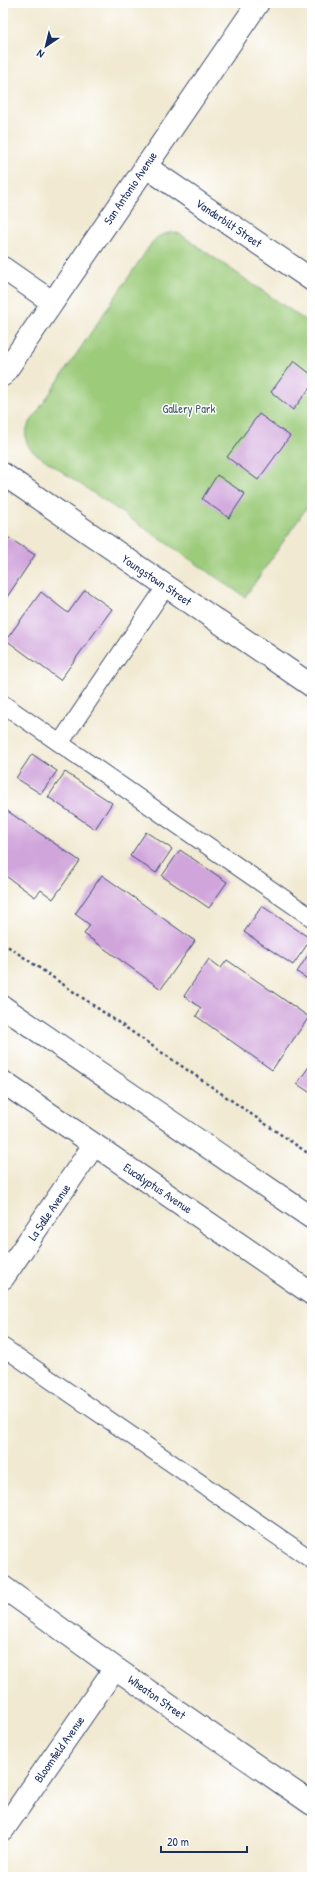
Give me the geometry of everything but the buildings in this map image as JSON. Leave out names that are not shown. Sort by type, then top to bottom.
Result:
[{"type":"street","name":"San Antonio Avenue","points":[[3,375],[258,3]]},
{"type":"street","name":"Vanderbilt Street","points":[[145,166],[312,280]]},
{"type":"street","points":[[3,268],[52,302]]},
{"type":"street","name":"Youngstown Street","points":[[3,474],[312,686]]},
{"type":"street","points":[[3,1007],[312,1218]]},
{"type":"street","name":"Eucalyptus Avenue","points":[[3,1082],[312,1294]]},
{"type":"street","name":"La Salle Avenue","points":[[3,1278],[94,1145]]},
{"type":"street","name":"Wheaton Street","points":[[3,1587],[115,1668],[312,1804]]},
{"type":"street","name":"Bloomfield Avenue","points":[[3,1830],[115,1668]]},
{"type":"lane","points":[[60,743],[166,586]]},
{"type":"lane","points":[[3,704],[312,918]]},
{"type":"lane","points":[[3,1347],[312,1560]]},
{"type":"path","points":[[3,943],[312,1156]]},
{"type":"green space","name":"Gallery Park","points":[[172,232],[180,234],[312,325],[312,500],[245,597],[32,451],[26,441],[26,431],[29,424],[153,241],[159,236]]}]
